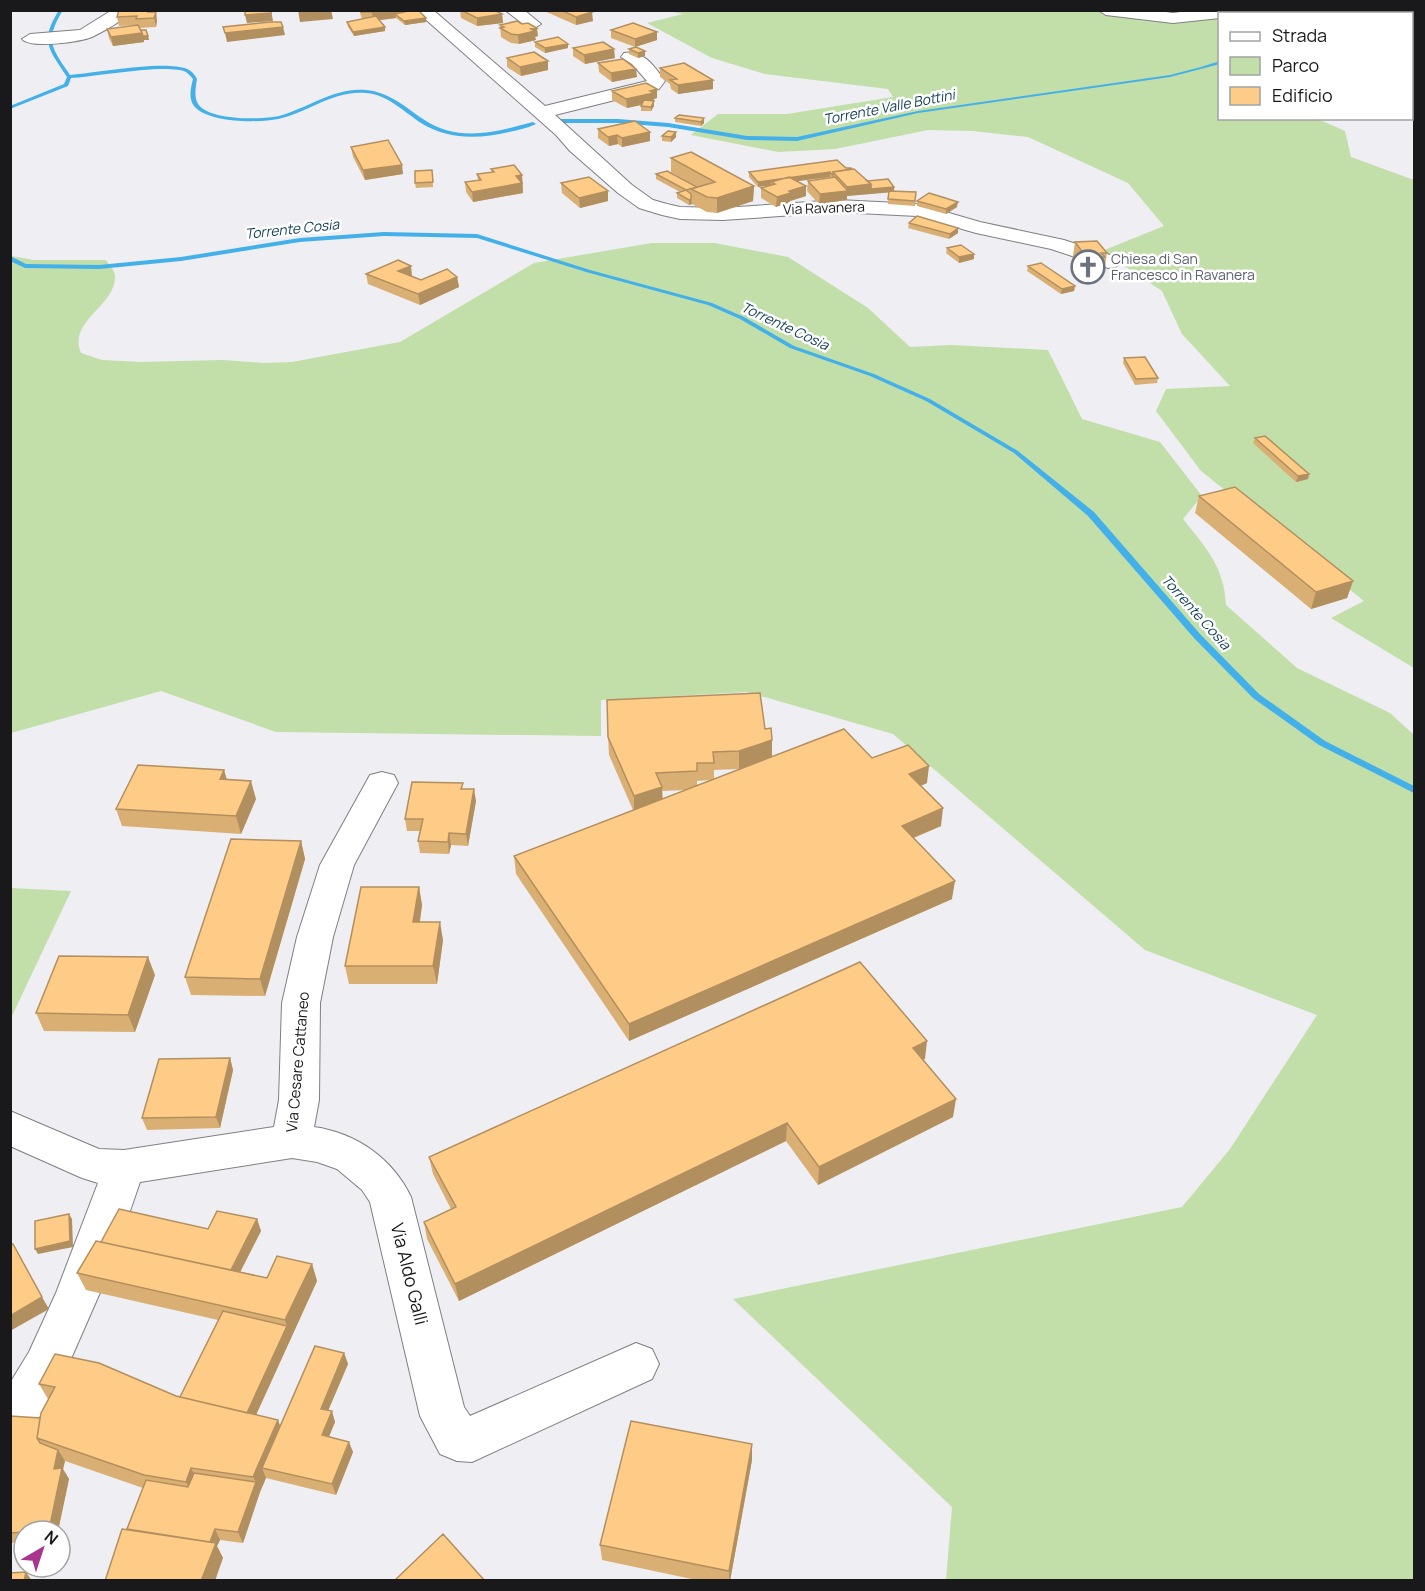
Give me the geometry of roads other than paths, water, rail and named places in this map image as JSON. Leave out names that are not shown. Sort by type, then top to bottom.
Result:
[{"type":"street","points":[[30,39],[62,38],[86,34],[124,10]]},
{"type":"street","points":[[513,10],[533,24]]},
{"type":"street","points":[[1106,10],[1173,18],[1218,13]]},
{"type":"street","points":[[1227,12],[1243,10]]},
{"type":"street","name":"Via Ravanera","points":[[429,11],[577,147],[646,204],[680,213],[723,214],[838,206],[918,210],[976,227],[1057,244],[1108,262]]},
{"type":"street","points":[[544,115],[653,85],[656,81],[651,74],[630,57]]},
{"type":"street","name":"Via Cesare Cattaneo","points":[[292,1141],[299,1100],[301,1003],[315,937],[337,865],[382,783]]},
{"type":"street","name":"Via Aldo Galli","points":[[10,1128],[96,1166],[124,1167],[292,1141],[320,1145],[351,1157],[377,1178],[390,1197],[443,1416],[457,1438],[472,1439],[636,1364]]},
{"type":"street","points":[[10,1415],[21,1407],[39,1380],[110,1216],[124,1167]]},
{"type":"waterway","name":"Torrente Cosia","points":[[61,10],[50,30],[49,38],[53,51],[69,77]]},
{"type":"waterway","name":"Torrente Valle Bottini","points":[[561,121],[618,121],[668,125],[747,138],[797,139],[918,112],[1170,76],[1218,63]]},
{"type":"waterway","name":"Torrente Valle Bottini","points":[[69,77],[161,68],[184,70],[195,79],[193,96],[196,105],[211,114],[234,119],[276,118],[340,94],[363,91],[380,94],[423,122],[450,134],[477,136],[533,124]]},
{"type":"waterway","name":"Torrente Cosia","points":[[10,108],[66,85],[69,77]]},
{"type":"waterway","name":"Torrente Cosia","points":[[10,258],[25,266],[99,267],[181,259],[300,240],[384,234],[477,236],[588,271],[710,304],[742,318],[792,347],[872,375],[928,400],[1016,452],[1091,514],[1197,636],[1256,696],[1322,743],[1414,790]]},
{"type":"place","name":"Chiesa di San Francesco in Ravanera","points":[[1088,267]]}]
